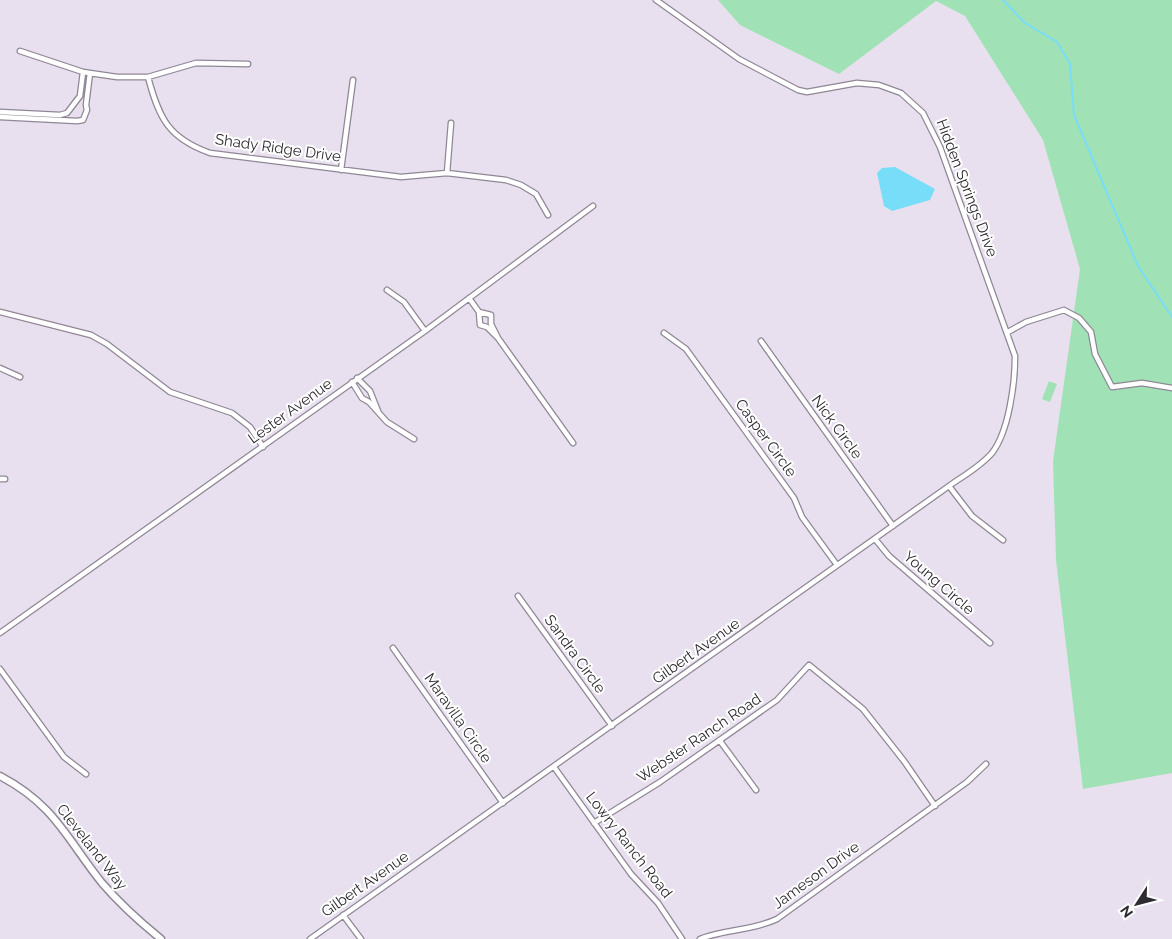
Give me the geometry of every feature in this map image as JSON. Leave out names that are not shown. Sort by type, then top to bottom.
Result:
[{"type":"street","name":"Hidden Springs Drive","points":[[656,0],[738,59],[798,90],[807,92],[842,85],[871,84],[901,93],[917,106],[929,122],[940,147],[1008,332]]},
{"type":"street","points":[[20,51],[83,72],[117,77],[148,77],[196,63],[248,64]]},
{"type":"street","points":[[0,112],[60,115],[68,113],[80,96],[83,72]]},
{"type":"street","points":[[0,118],[83,120],[88,110],[86,105],[90,73]]},
{"type":"street","name":"Shady Ridge Drive","points":[[148,77],[161,118],[181,140],[195,148],[210,153],[401,177],[447,173],[506,180],[521,185],[536,194],[548,215]]},
{"type":"street","points":[[341,170],[353,80]]},
{"type":"street","points":[[447,173],[451,122]]},
{"type":"street","name":"Lester Avenue","points":[[0,633],[425,331],[593,206]]},
{"type":"street","points":[[387,290],[404,302],[425,331]]},
{"type":"street","points":[[469,298],[479,312],[480,325],[487,327],[498,338],[573,443]]},
{"type":"street","points":[[1008,332],[1026,322],[1064,310],[1079,318],[1091,332],[1095,354],[1112,387],[1142,383],[1172,388]]},
{"type":"street","points":[[0,312],[91,335],[107,344],[170,392],[232,413],[250,427],[263,447]]},
{"type":"street","points":[[479,312],[491,315],[491,324],[497,332],[498,338]]},
{"type":"street","name":"Gilbert Avenue","points":[[310,939],[980,464],[991,454],[1000,441],[1015,370],[1015,356],[1008,332]]},
{"type":"street","name":"Casper Circle","points":[[664,333],[686,349],[794,498],[802,517],[838,566]]},
{"type":"street","name":"Nick Circle","points":[[761,341],[893,526]]},
{"type":"street","points":[[0,368],[20,377]]},
{"type":"street","points":[[357,378],[370,391],[378,412]]},
{"type":"street","points":[[352,382],[362,398],[387,422],[414,439]]},
{"type":"street","points":[[949,486],[972,516],[1002,540]]},
{"type":"street","name":"Young Circle","points":[[875,539],[888,556],[990,643]]},
{"type":"street","name":"Sandra Circle","points":[[518,596],[612,726]]},
{"type":"street","name":"Maravilla Circle","points":[[393,648],[504,803]]},
{"type":"street","name":"Webster Ranch Road","points":[[594,823],[720,741],[778,700],[809,665],[863,709],[904,761],[934,806]]},
{"type":"street","points":[[0,669],[64,757],[86,774]]},
{"type":"street","points":[[720,741],[756,790]]},
{"type":"street","name":"Jameson Drive","points":[[700,939],[717,934],[748,930],[777,919],[967,782],[986,764]]},
{"type":"street","name":"Lowry Ranch Road","points":[[554,767],[631,874],[658,903],[682,939]]},
{"type":"street","name":"Cleveland Way","points":[[0,776],[22,787],[43,804],[112,895],[161,939]]},
{"type":"street","points":[[343,915],[361,939]]},
{"type":"green space","points":[[718,0],[1172,0],[1172,773],[1083,789],[1056,560],[1053,461],[1080,269],[1043,140],[965,16],[936,1],[839,74],[740,25]]},
{"type":"green space","points":[[1049,381],[1057,384],[1050,402],[1042,399]]},
{"type":"water","points":[[895,167],[935,189],[930,200],[892,211],[884,206],[877,173],[882,168]]},
{"type":"waterway","points":[[1003,0],[1025,23],[1057,42],[1070,64],[1074,115],[1138,266],[1172,317]]}]
